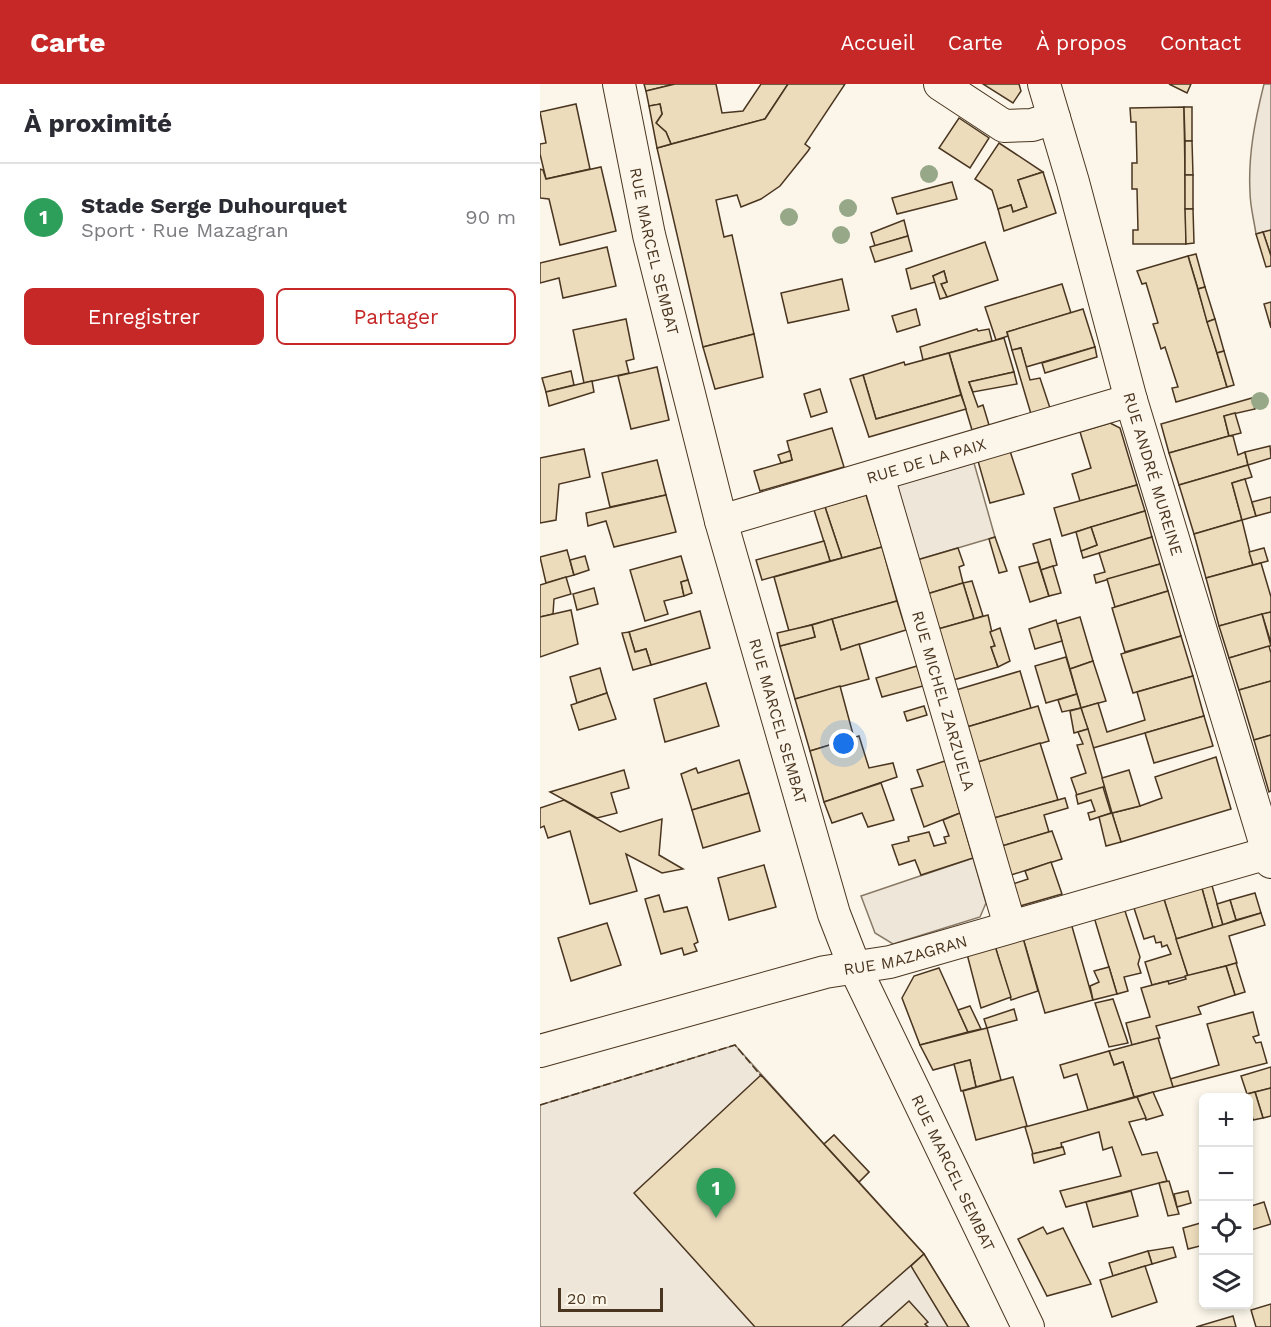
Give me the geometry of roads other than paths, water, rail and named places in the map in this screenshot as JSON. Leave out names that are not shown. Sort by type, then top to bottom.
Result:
[{"type":"street","name":"RUE MARCEL SEMBAT","points":[[619,84],[649,235],[721,521],[834,914],[855,968],[1028,1327]]},
{"type":"street","points":[[940,84],[1004,126],[1032,124],[1054,118]]},
{"type":"street","name":"RUE ANDRÉ MUREINE","points":[[1044,84],[1074,182],[1131,400],[1270,858]]},
{"type":"street","name":"RUE DE LA PAIX","points":[[721,521],[1131,400]]},
{"type":"street","name":"RUE MICHEL ZARZUELA","points":[[878,476],[1010,926]]},
{"type":"street","name":"RUE MAZAGRAN","points":[[540,1051],[825,972],[890,962],[1010,926],[1270,858]]},
{"type":"place","name":"Stade Serge Duhourquet","points":[[716,1218]]}]
